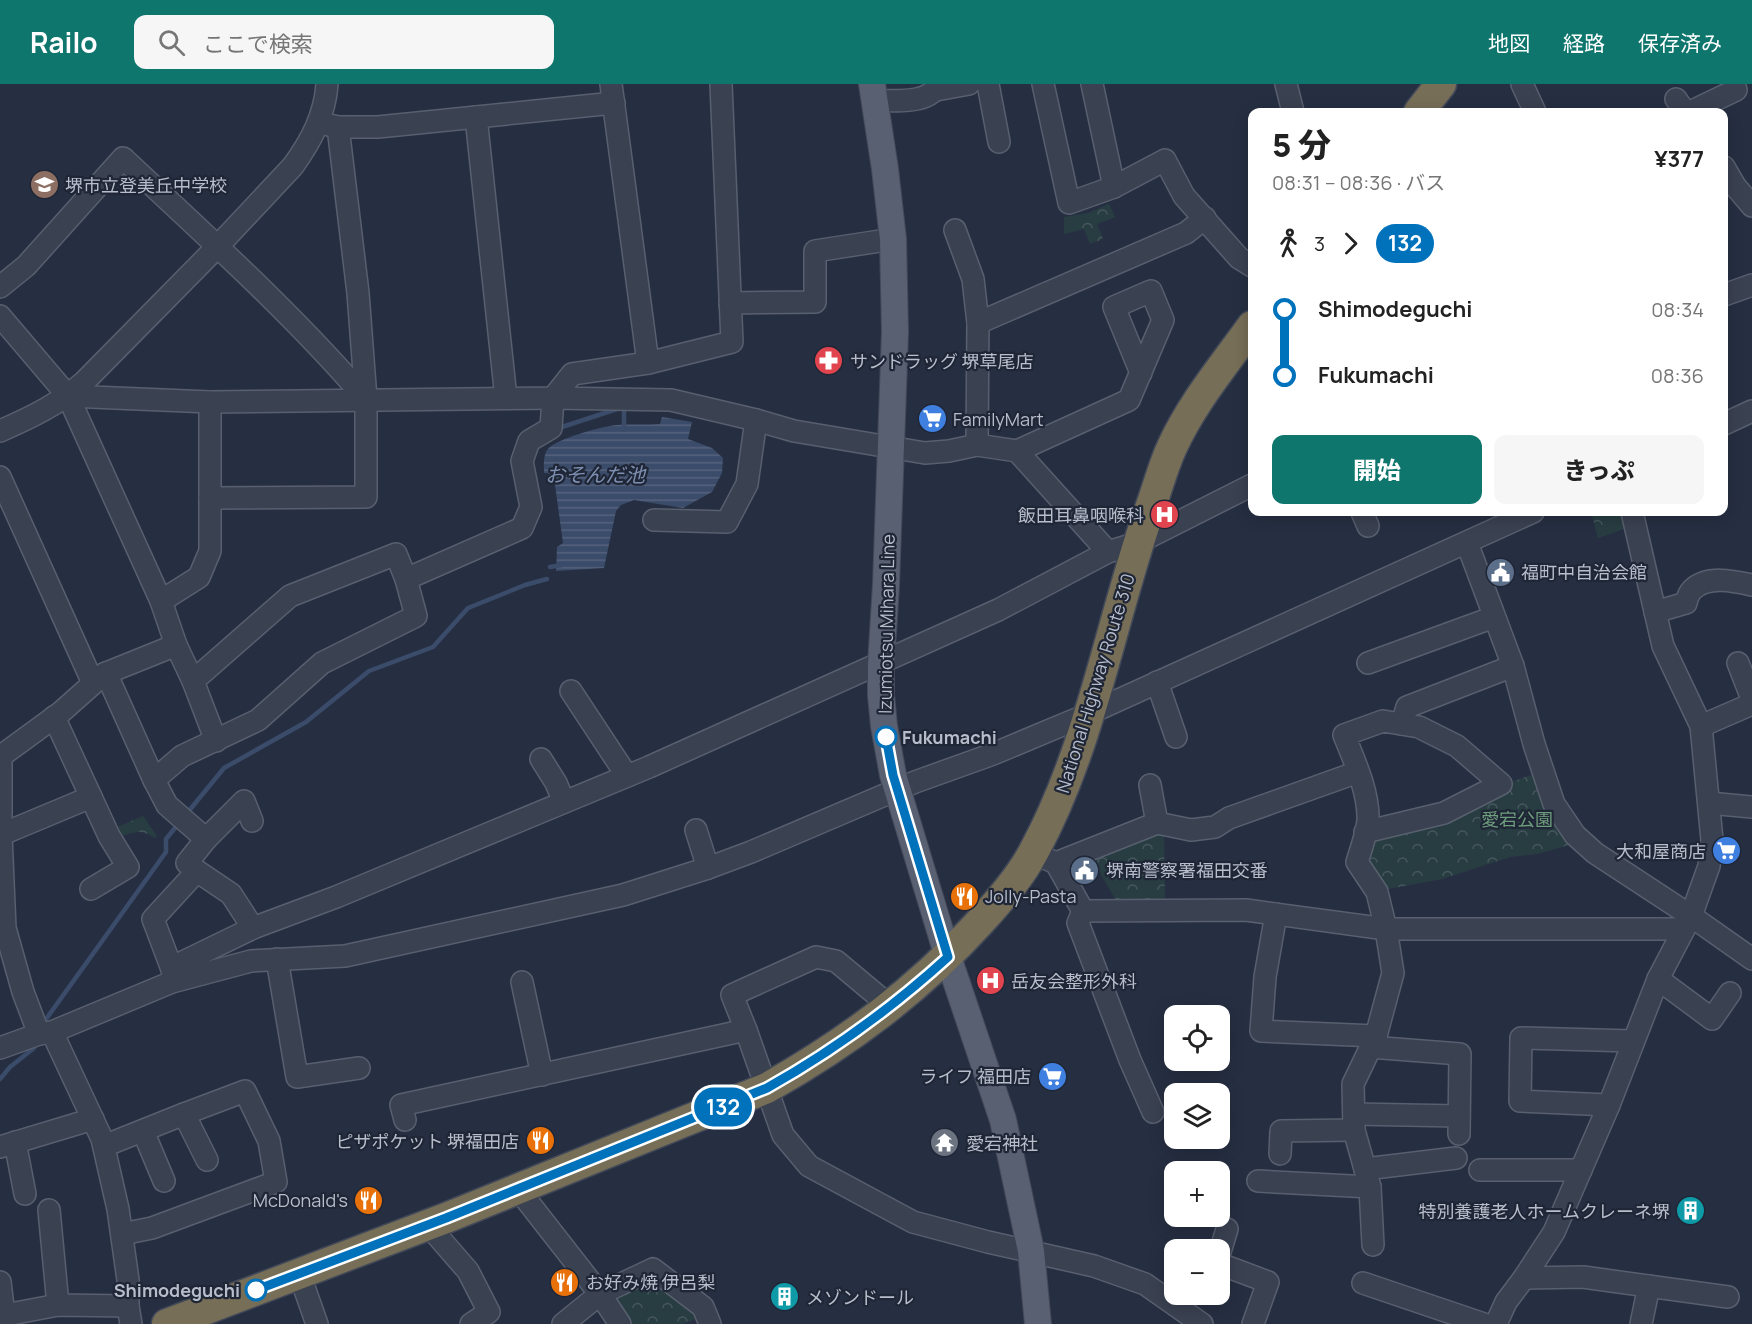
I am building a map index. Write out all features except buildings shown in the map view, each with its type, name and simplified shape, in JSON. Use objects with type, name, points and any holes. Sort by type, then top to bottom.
[{"type":"highway","points":[[1422,108],[1441,84]]},
{"type":"highway","name":"National Highway Route 310","points":[[167,1324],[428,1225],[767,1088],[813,1062],[891,1008],[948,957],[997,903],[1045,858],[1084,716],[1137,543],[1172,447],[1197,402],[1248,332]]},
{"type":"main road","name":"Izumiotsu Mihara Line","points":[[873,92],[893,239],[895,332],[881,664],[884,726],[898,790],[948,957],[1003,1120],[1031,1251],[1038,1324]]},
{"type":"street","points":[[210,498],[366,497],[366,399],[358,293],[328,125],[327,84]]},
{"type":"street","points":[[406,579],[522,528],[531,507],[522,460],[529,441],[551,428],[553,398],[572,374],[648,363],[732,342],[721,84]]},
{"type":"street","points":[[873,92],[917,98],[928,96],[937,87],[969,84]]},
{"type":"street","points":[[988,84],[999,142]]},
{"type":"street","points":[[1043,84],[1069,203],[1114,187],[1165,160],[1184,196],[1239,258],[1248,264]]},
{"type":"street","points":[[1092,84],[1114,187]]},
{"type":"street","points":[[1286,84],[1292,108]]},
{"type":"street","points":[[1522,84],[1533,108]]},
{"type":"street","points":[[1684,108],[1736,90],[1734,84]]},
{"type":"street","points":[[0,431],[42,412],[68,396],[84,382],[218,246],[328,125],[378,127],[476,117],[612,94],[648,363]]},
{"type":"street","points":[[476,117],[506,398]]},
{"type":"street","points":[[0,287],[26,266],[123,158],[218,246],[337,365],[366,399]]},
{"type":"street","points":[[1728,173],[1735,186],[1752,206]]},
{"type":"street","points":[[978,323],[1186,232],[1205,218]]},
{"type":"street","points":[[955,230],[973,279],[978,323],[977,445]]},
{"type":"street","points":[[730,303],[815,302],[815,251],[893,239]]},
{"type":"street","points":[[1736,291],[1752,271]]},
{"type":"street","points":[[0,316],[68,396],[161,601],[176,645],[193,681],[216,741]]},
{"type":"street","points":[[68,396],[210,402],[506,398],[671,400],[794,431],[925,453],[977,445],[1017,451],[1129,400],[1141,373]]},
{"type":"street","points":[[161,601],[200,577],[210,551],[210,402]]},
{"type":"street","points":[[1728,422],[1752,413]]},
{"type":"street","points":[[654,520],[727,522],[747,484],[756,420]]},
{"type":"street","points":[[1017,451],[1108,552]]},
{"type":"street","points":[[0,477],[100,678],[167,805],[206,839]]},
{"type":"street","points":[[172,977],[183,962],[253,928],[336,897],[627,776],[881,664],[998,610],[1108,552],[1137,543],[1248,487]]},
{"type":"street","points":[[0,1048],[46,1033],[172,977],[251,961],[355,954],[623,894],[708,868],[1084,716],[1524,516]]},
{"type":"street","points":[[1496,1324],[1506,1302],[1554,1232],[1609,1105],[1658,980],[1688,922],[1709,866],[1712,840],[1701,726],[1664,646],[1633,516]]},
{"type":"street","points":[[1467,543],[1513,666],[1534,744],[1554,804],[1575,835],[1595,853],[1688,922],[1752,959]]},
{"type":"street","points":[[154,780],[182,756],[258,720],[322,663],[416,616],[406,579],[396,554],[290,596],[193,681]]},
{"type":"street","points":[[1655,612],[1686,603],[1691,590],[1704,584],[1725,580],[1752,585]]},
{"type":"street","points":[[1368,663],[1494,616]]},
{"type":"street","points":[[0,1282],[2,1316],[58,1305],[129,1315],[128,1280],[122,1234],[104,1146],[93,1119],[23,992],[5,928],[0,835],[1,755],[54,717],[100,678],[176,645]]},
{"type":"street","points":[[1738,663],[1752,699]]},
{"type":"street","points":[[1402,724],[1407,707],[1513,666]]},
{"type":"street","points":[[1157,682],[1176,737]]},
{"type":"street","points":[[571,691],[627,776]]},
{"type":"street","points":[[1701,726],[1752,705]]},
{"type":"street","points":[[54,717],[112,842],[128,867],[91,889]]},
{"type":"street","points":[[1365,832],[1444,813],[1500,784],[1457,746],[1419,727],[1383,721],[1344,735],[1363,785],[1368,821],[1357,861],[1377,892],[1393,973],[1373,1041],[1353,1084],[1354,1122],[1367,1178],[1373,1245]]},
{"type":"street","points":[[541,759],[556,783],[564,802]]},
{"type":"street","points":[[1083,911],[1045,858],[1157,823],[1191,830],[1215,827],[1229,818],[1358,772]]},
{"type":"street","points":[[1150,785],[1157,823]]},
{"type":"street","points":[[0,835],[91,797]]},
{"type":"street","points":[[187,863],[206,839],[244,801],[252,821]]},
{"type":"street","points":[[1709,803],[1752,807]]},
{"type":"street","points":[[696,830],[708,868]]},
{"type":"street","points":[[172,977],[153,919],[197,871],[231,894],[253,928]]},
{"type":"street","points":[[1083,911],[1246,910],[1386,929],[1688,922]]},
{"type":"street","points":[[1083,911],[1077,923],[1130,1060],[1153,1112]]},
{"type":"street","points":[[1276,914],[1265,976],[1261,1031],[1373,1041],[1460,1054],[1459,1125],[1354,1122],[1281,1131],[1280,1154]]},
{"type":"street","points":[[891,1008],[836,961],[816,957],[732,995],[783,1135],[809,1166],[913,1222],[1094,1266],[1145,1284],[1202,1324]]},
{"type":"street","points":[[277,959],[297,1077],[359,1068]]},
{"type":"street","points":[[1658,980],[1712,1019],[1730,993]]},
{"type":"street","points":[[522,982],[542,1075]]},
{"type":"street","points":[[405,1120],[401,1104],[746,1030]]},
{"type":"street","points":[[1609,1105],[1520,1101],[1521,1038],[1633,1041]]},
{"type":"street","points":[[104,1146],[245,1091],[269,1142],[276,1182],[152,1228],[122,1234]]},
{"type":"street","points":[[184,1114],[207,1160]]},
{"type":"street","points":[[25,1194],[8,1144],[93,1119]]},
{"type":"street","points":[[143,1131],[164,1181]]},
{"type":"street","points":[[1258,1181],[1367,1178],[1456,1158]]},
{"type":"street","points":[[1480,1170],[1581,1170]]},
{"type":"street","points":[[518,1189],[600,1294],[620,1324]]},
{"type":"street","points":[[49,1210],[58,1305]]},
{"type":"street","points":[[428,1225],[468,1271],[489,1312],[471,1324]]},
{"type":"street","points":[[1224,1239],[1227,1229]]},
{"type":"street","points":[[1230,1268],[1268,1282],[1253,1324]]},
{"type":"street","points":[[563,1324],[600,1294],[652,1269],[703,1307],[710,1324]]},
{"type":"street","points":[[299,1273],[316,1324]]},
{"type":"street","points":[[1524,1278],[1584,1277],[1728,1298]]},
{"type":"street","points":[[1363,1283],[1484,1324]]},
{"type":"street","points":[[1641,1324],[1649,1286]]},
{"type":"green space","points":[[1109,204],[1115,217],[1097,224],[1103,239],[1090,244],[1084,229],[1064,234],[1064,217],[1088,213]]},
{"type":"green space","points":[[1592,516],[1629,516],[1632,526],[1598,538]]},
{"type":"green space","name":"愛宕公園","points":[[1539,772],[1576,843],[1537,854],[1510,857],[1442,879],[1383,890],[1365,861],[1370,834]]},
{"type":"green space","points":[[143,816],[157,836],[155,838],[146,833],[137,832],[119,838],[115,828]]},
{"type":"green space","points":[[1164,834],[1165,900],[1116,900],[1093,861],[1150,836]]},
{"type":"green space","points":[[658,1278],[699,1318],[682,1324],[627,1324],[614,1305],[615,1293]]},
{"type":"water","name":"おそんだ池","points":[[662,417],[692,422],[688,439],[712,448],[723,458],[722,473],[712,492],[683,508],[634,500],[621,505],[616,511],[604,568],[556,571],[557,547],[563,543],[555,485],[548,473],[544,473],[544,458],[547,450],[559,442],[591,430],[617,425],[660,424]]},
{"type":"waterway","points":[[624,408],[624,430]]},
{"type":"waterway","points":[[559,428],[617,409]]},
{"type":"waterway","points":[[550,567],[562,565]]},
{"type":"waterway","points":[[188,812],[224,768],[306,722],[369,671],[433,647],[468,608],[525,585],[547,579]]},
{"type":"waterway","points":[[44,1022],[166,852],[166,839],[179,823]]},
{"type":"waterway","points":[[0,1079],[10,1067],[34,1048]]},
{"type":"bus line","name":"132","points":[[256,1290],[446,1218],[767,1088],[813,1062],[891,1008],[948,957],[893,775],[886,737]]},
{"type":"place","name":"堺市立登美丘中学校","points":[[44,185]]},
{"type":"place","name":"サンドラッグ 堺草尾店","points":[[829,361]]},
{"type":"place","name":"FamilyMart","points":[[932,419]]},
{"type":"place","name":"飯田耳鼻咽喉科","points":[[1165,515]]},
{"type":"place","name":"福町中自治会館","points":[[1500,572]]},
{"type":"place","name":"Fukumachi","points":[[886,737]]},
{"type":"place","name":"大和屋商店","points":[[1727,851]]},
{"type":"place","name":"堺南警察署福田交番","points":[[1085,870]]},
{"type":"place","name":"Jolly-Pasta","points":[[964,896]]},
{"type":"place","name":"岳友会整形外科","points":[[990,981]]},
{"type":"place","name":"ライフ 福田店","points":[[1052,1076]]},
{"type":"place","name":"ピザポケット 堺福田店","points":[[540,1141]]},
{"type":"place","name":"愛宕神社","points":[[945,1143]]},
{"type":"place","name":"McDonald's","points":[[369,1200]]},
{"type":"place","name":"特別養護老人ホームクレーネ堺","points":[[1691,1211]]},
{"type":"place","name":"お好み焼 伊呂梨","points":[[565,1282]]},
{"type":"place","name":"Shimodeguchi","points":[[256,1290]]},
{"type":"place","name":"メゾンドール","points":[[785,1297]]}]
